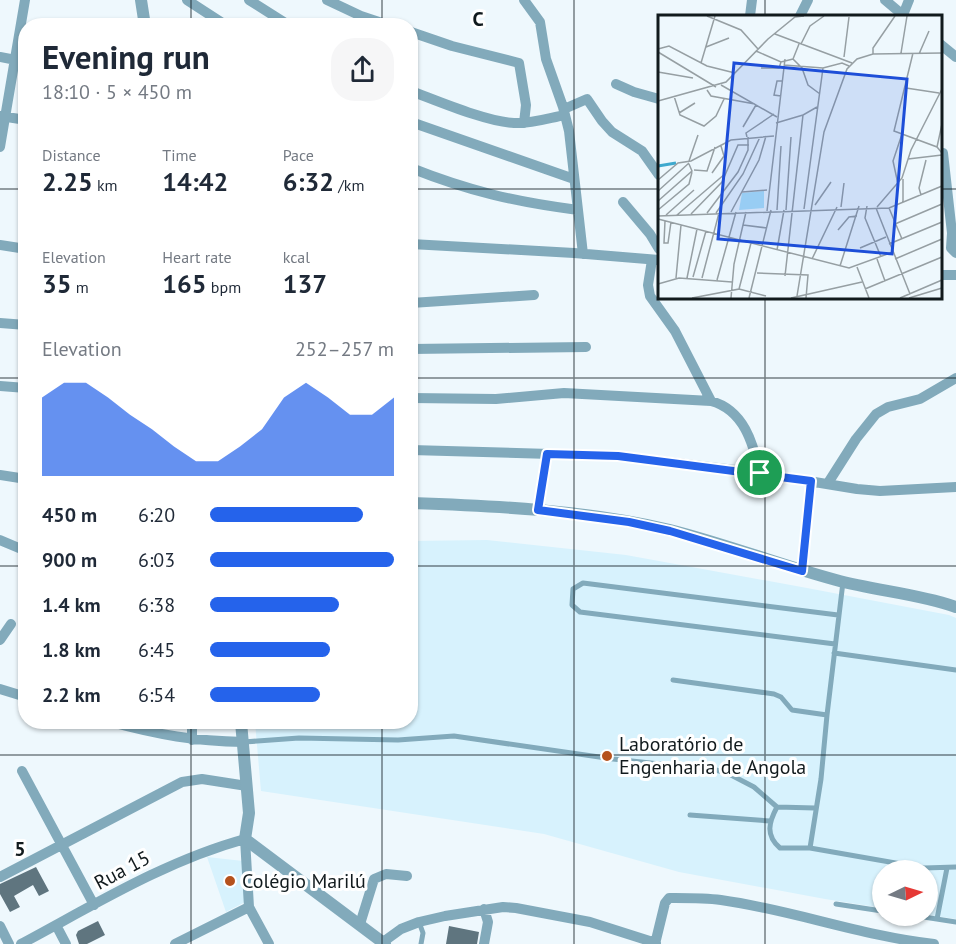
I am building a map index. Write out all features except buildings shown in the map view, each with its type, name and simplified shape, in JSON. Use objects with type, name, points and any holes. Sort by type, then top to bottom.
[{"type":"street","points":[[24,18],[25,0]]},
{"type":"street","points":[[141,0],[144,18]]},
{"type":"street","points":[[187,0],[215,18]]},
{"type":"street","points":[[249,0],[277,18]]},
{"type":"street","points":[[327,0],[367,18]]},
{"type":"street","points":[[353,0],[361,16]]},
{"type":"street","points":[[524,0],[540,22],[546,59],[565,112],[583,254]]},
{"type":"street","points":[[750,15],[752,0]]},
{"type":"street","points":[[800,15],[808,0]]},
{"type":"street","points":[[885,0],[902,15]]},
{"type":"street","points":[[903,15],[909,0]]},
{"type":"street","points":[[418,34],[452,46],[519,63],[526,105],[524,123]]},
{"type":"street","points":[[941,46],[956,57]]},
{"type":"street","points":[[0,57],[18,61]]},
{"type":"street","points":[[0,147],[3,116],[18,67]]},
{"type":"street","points":[[616,84],[658,99]]},
{"type":"street","points":[[418,94],[498,121],[524,123],[565,112],[587,99],[607,127],[642,151],[658,174]]},
{"type":"street","points":[[3,116],[18,119]]},
{"type":"street","points":[[418,124],[574,179]]},
{"type":"street","points":[[943,153],[952,233],[951,248],[956,253]]},
{"type":"street","points":[[418,170],[482,193],[528,204],[578,210]]},
{"type":"street","points":[[623,202],[650,234],[658,247]]},
{"type":"street","points":[[418,244],[655,260],[648,285],[650,296],[675,331],[711,401]]},
{"type":"street","points":[[0,245],[18,248]]},
{"type":"street","points":[[418,303],[534,295]]},
{"type":"street","points":[[0,323],[18,324]]},
{"type":"street","points":[[418,349],[586,347]]},
{"type":"street","points":[[828,483],[856,439],[876,414],[888,407],[920,399],[956,378]]},
{"type":"street","points":[[0,386],[18,387]]},
{"type":"street","points":[[418,398],[496,399],[564,393],[711,401],[722,404],[740,419],[752,442],[760,473]]},
{"type":"street","points":[[418,450],[618,456],[760,473],[880,491],[956,487]]},
{"type":"street","points":[[538,510],[547,454]]},
{"type":"street","points":[[0,475],[18,478]]},
{"type":"street","points":[[802,571],[811,481]]},
{"type":"street","points":[[418,503],[538,510],[629,522],[670,531],[843,582],[913,594],[956,608]]},
{"type":"street","points":[[0,540],[18,548]]},
{"type":"street","points":[[0,640],[11,624]]},
{"type":"street","points":[[0,689],[18,695]]},
{"type":"street","points":[[136,729],[192,740],[244,742]]},
{"type":"street","points":[[192,729],[192,740]]},
{"type":"street","points":[[242,729],[249,813],[245,838],[249,907],[268,944]]},
{"type":"street","points":[[21,771],[94,905]]},
{"type":"street","points":[[0,877],[182,782],[202,779],[247,786]]},
{"type":"street","points":[[245,838],[384,943],[401,929],[419,922],[484,909],[516,908],[590,922],[655,943],[665,903],[669,898],[675,898],[743,904],[904,942],[934,944]]},
{"type":"street","name":"Rua 15","points":[[21,944],[188,857],[245,838]]},
{"type":"street","points":[[360,924],[374,879],[386,873],[407,876]]},
{"type":"street","points":[[176,944],[249,907]]},
{"type":"street","points":[[484,909],[488,922],[484,944]]},
{"type":"street","points":[[56,925],[66,944]]},
{"type":"street","points":[[0,926],[9,944]]},
{"type":"lane","points":[[810,848],[821,779],[826,715],[843,582]]},
{"type":"lane","points":[[836,644],[580,612],[572,605],[573,589],[583,583],[838,615]]},
{"type":"lane","points":[[834,653],[956,670]]},
{"type":"lane","points":[[673,680],[774,694],[781,697],[792,710],[826,715]]},
{"type":"lane","points":[[244,742],[299,738],[398,740],[454,736],[579,755],[716,770],[754,787],[777,807],[815,808]]},
{"type":"lane","points":[[777,807],[770,821],[771,838],[780,848],[810,848],[913,866],[956,867]]},
{"type":"lane","points":[[690,815],[770,821]]},
{"type":"lane","points":[[938,914],[947,868]]},
{"type":"lane","points":[[836,904],[872,909]]},
{"type":"lane","points":[[938,919],[956,922]]},
{"type":"lane","points":[[419,922],[423,933],[421,944]]},
{"type":"shaded area","name":"Laboratório de Engenharia de Angola","points":[[487,540],[626,555],[949,615],[956,618],[956,919],[938,917],[938,860],[872,860],[872,906],[679,872],[544,834],[261,791],[256,729],[418,729],[418,541]]},
{"type":"shaded area","name":"Colégio Marilú","points":[[207,857],[243,861],[245,902],[226,912]]},
{"type":"place","name":"Laboratório de Engenharia de Angola","points":[[607,756]]},
{"type":"place","name":"Colégio Marilú","points":[[230,881]]},
{"type":"route","points":[[547,454],[618,456],[760,473],[811,481],[802,571],[670,531],[629,522],[538,510],[547,454]]}]
